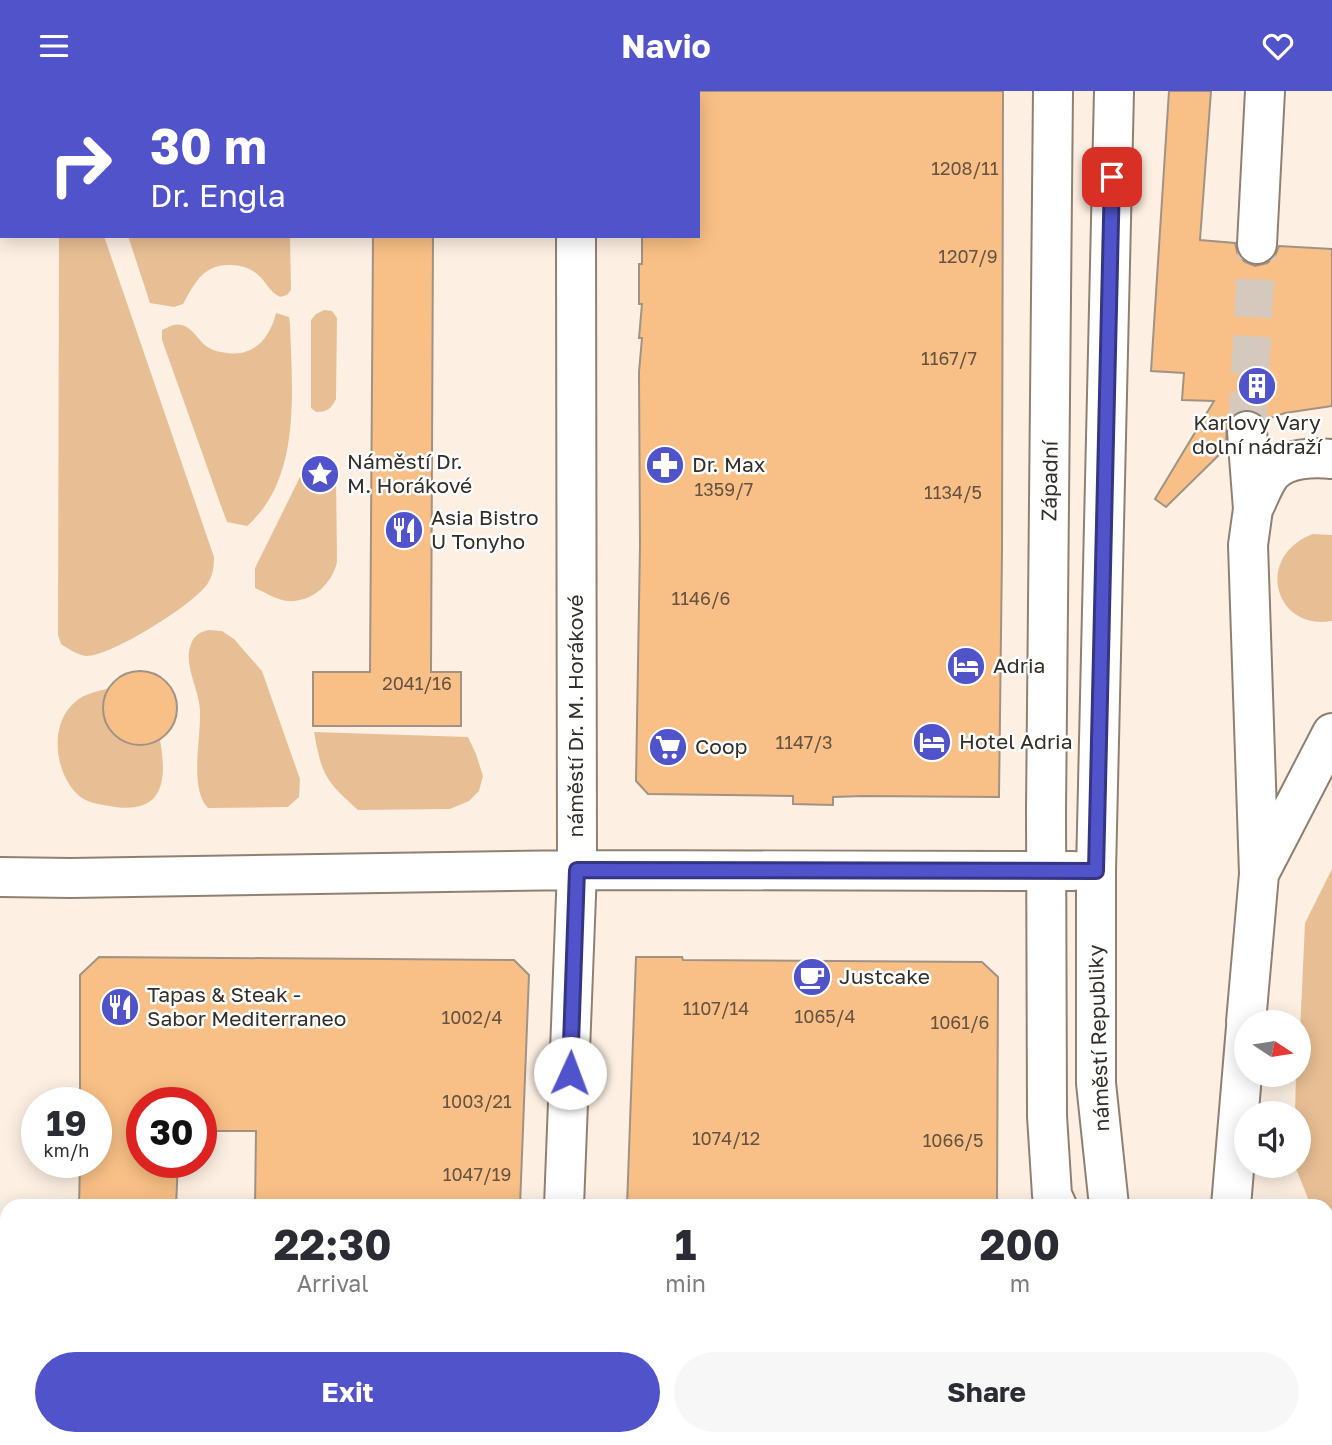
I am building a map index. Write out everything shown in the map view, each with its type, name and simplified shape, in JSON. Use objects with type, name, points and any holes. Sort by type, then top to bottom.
[{"type":"street","name":"Západní","points":[[1047,871],[1054,91]]},
{"type":"street","points":[[1257,244],[1265,91]]},
{"type":"street","points":[[0,877],[71,879],[577,870],[1096,871],[1113,92]]},
{"type":"street","name":"náměstí Dr. M. Horákové","points":[[564,1199],[577,870],[576,238]]},
{"type":"street","points":[[1247,431],[1253,509],[1248,545],[1259,874],[1248,1010]]},
{"type":"street","points":[[1253,509],[1273,473],[1292,462],[1313,457],[1332,459]]},
{"type":"street","points":[[1259,874],[1332,733]]},
{"type":"street","points":[[1047,871],[1047,1116],[1053,1199]]},
{"type":"street","name":"náměstí Republiky","points":[[1096,871],[1096,1083],[1109,1199]]},
{"type":"street","points":[[1232,1199],[1241,1087]]},
{"type":"shaded area","points":[[59,238],[105,238],[214,557],[213,570],[208,583],[187,603],[151,628],[113,648],[86,656],[61,644],[58,635]]},
{"type":"shaded area","points":[[129,238],[290,238],[291,290],[287,295],[280,297],[251,270],[231,265],[207,271],[183,304],[174,307],[150,303]]},
{"type":"shaded area","points":[[324,310],[332,311],[337,318],[336,399],[328,409],[316,412],[311,408],[311,320]]},
{"type":"shaded area","points":[[276,313],[289,317],[290,324],[290,432],[277,483],[265,506],[247,526],[227,522],[162,340],[162,330],[182,325],[209,348],[227,353],[245,352],[253,349],[265,338]]},
{"type":"shaded area","points":[[320,464],[336,473],[337,562],[331,578],[320,591],[296,601],[275,598],[255,588],[255,568],[300,477],[313,466]]},
{"type":"shaded area","points":[[1313,534],[1332,535],[1332,621],[1312,621],[1296,615],[1285,604],[1279,589],[1278,574],[1283,558],[1294,544]]},
{"type":"shaded area","points":[[209,630],[222,631],[234,639],[262,671],[300,779],[299,797],[288,807],[208,808],[202,799],[197,776],[199,704],[189,655],[195,637]]},
{"type":"shaded area","points":[[109,688],[105,715],[114,734],[133,742],[160,740],[163,770],[161,783],[151,801],[140,806],[127,808],[85,800],[70,786],[60,762],[58,736],[66,712],[83,697]]},
{"type":"shaded area","points":[[314,732],[468,737],[483,776],[479,791],[469,801],[450,809],[358,810],[327,776]]},
{"type":"shaded area","points":[[1332,869],[1332,1199],[1308,1199],[1300,1178],[1311,1178],[1311,1101],[1295,1101],[1296,1087],[1311,1087],[1311,1010],[1301,1010],[1305,923]]},
{"type":"building","points":[[700,91],[1003,91],[999,797],[833,797],[833,805],[793,804],[793,796],[648,794],[636,781],[640,545],[639,372],[642,338],[639,338],[642,304],[639,304],[639,264],[642,264],[642,238],[700,238]]},
{"type":"building","name":"Karlovy Vary dolní nádraží","points":[[1169,91],[1211,91],[1200,240],[1235,243],[1238,255],[1255,266],[1267,263],[1275,256],[1279,246],[1332,249],[1332,406],[1285,413],[1265,420],[1256,411],[1246,409],[1235,413],[1227,422],[1226,448],[1166,507],[1155,499],[1214,401],[1182,400],[1184,373],[1151,371]]},
{"type":"building","points":[[373,238],[433,238],[431,672],[461,672],[461,726],[313,726],[313,672],[370,672]]},
{"type":"building","points":[[140,671],[154,674],[166,682],[174,694],[177,708],[174,722],[166,734],[154,742],[140,745],[126,742],[114,734],[106,722],[103,708],[106,694],[114,682],[126,674]]},
{"type":"building","points":[[99,957],[514,960],[529,975],[520,1199],[255,1199],[256,1131],[217,1131],[217,1087],[126,1087],[126,1178],[177,1178],[176,1199],[79,1199],[80,1178],[112,1178],[112,1087],[80,1087],[80,975]]},
{"type":"building","points":[[636,957],[682,957],[683,960],[982,962],[998,977],[997,1199],[627,1199]]},
{"type":"tunnel","points":[[1247,431],[1257,244]]},
{"type":"place","name":"Karlovy Vary dolní nádraží","points":[[1257,386]]},
{"type":"place","name":"Dr. Max","points":[[665,465]]},
{"type":"place","name":"Náměstí Dr. M. Horákové","points":[[320,474]]},
{"type":"place","name":"Asia Bistro U Tonyho","points":[[404,530]]},
{"type":"place","name":"Adria","points":[[966,666]]},
{"type":"place","name":"Hotel Adria","points":[[932,742]]},
{"type":"place","name":"Coop","points":[[668,747]]},
{"type":"place","name":"Justcake","points":[[812,977]]},
{"type":"place","name":"Tapas & Steak - Sabor Mediterraneo","points":[[120,1007]]},
{"type":"route","points":[[570,1073],[577,870],[1096,871],[1112,177]]}]
